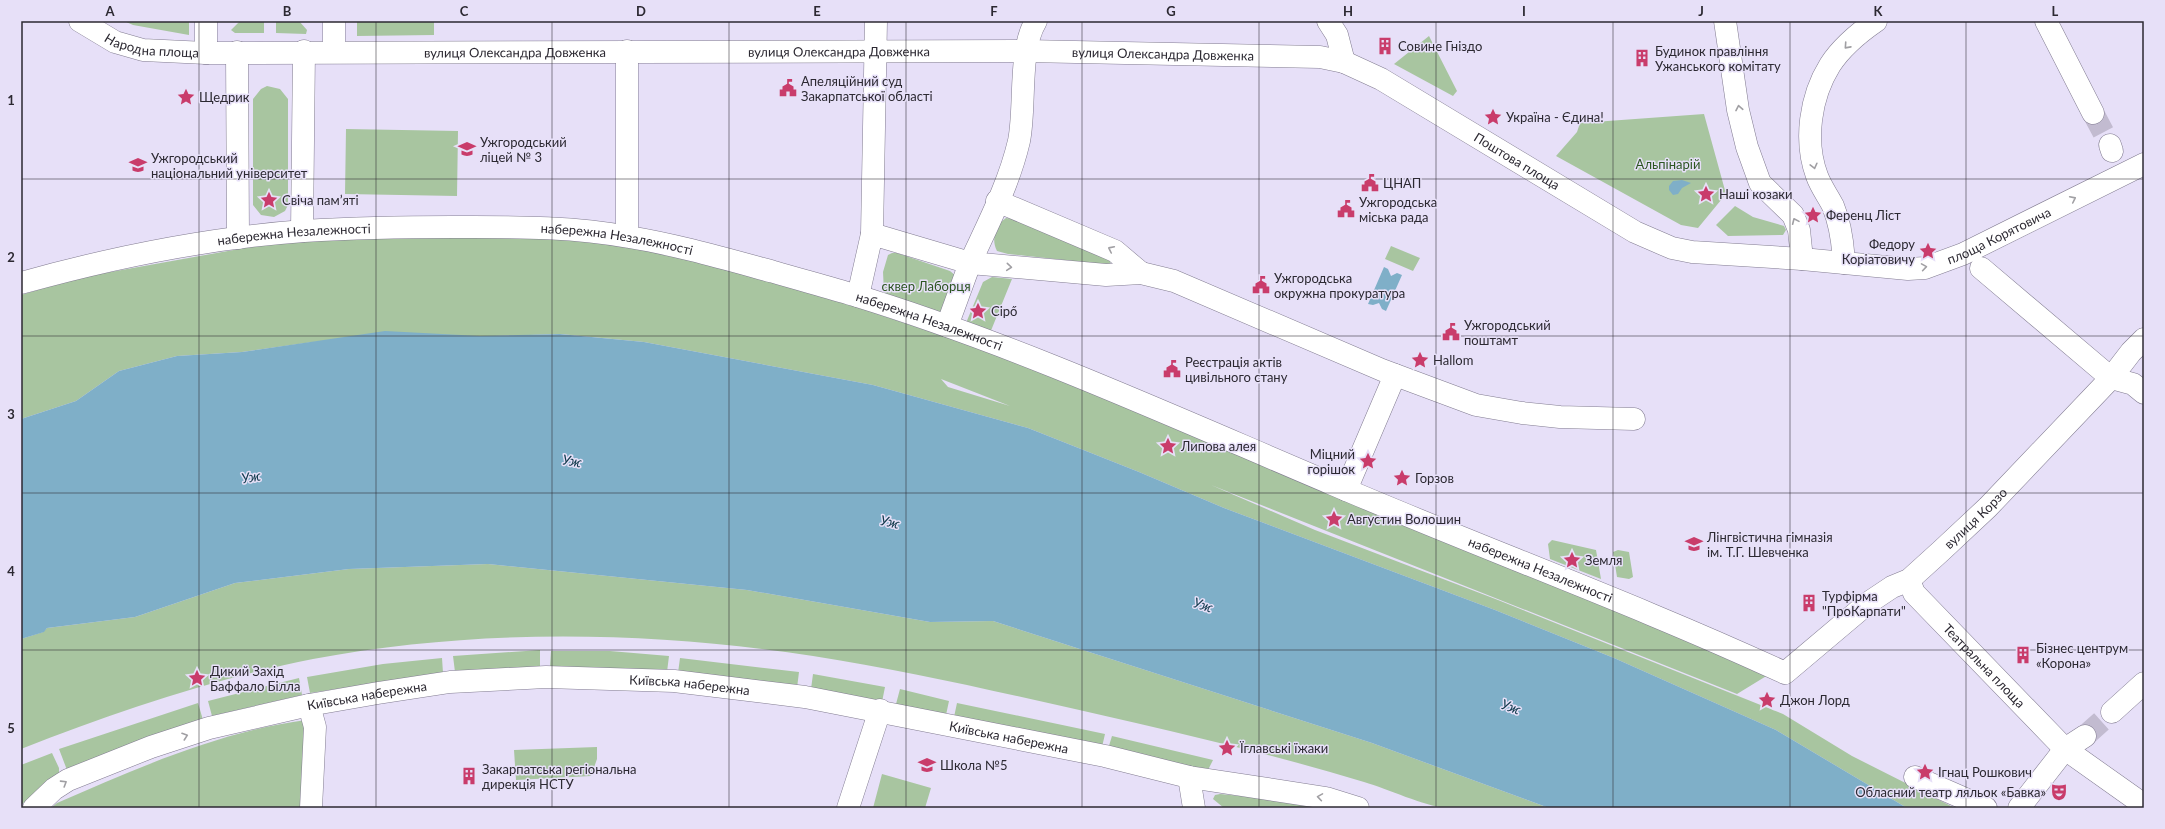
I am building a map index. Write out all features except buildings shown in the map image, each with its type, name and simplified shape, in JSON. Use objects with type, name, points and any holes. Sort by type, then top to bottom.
[{"type":"street","name":"Народна площа","points":[[80,21],[115,42],[143,50],[206,52],[334,51]]},
{"type":"street","name":"Народна площа","points":[[206,21],[206,52]]},
{"type":"street","points":[[334,21],[334,51]]},
{"type":"street","points":[[861,287],[872,234],[876,21]]},
{"type":"street","points":[[951,317],[970,263],[1009,175],[1019,141],[1023,109],[1026,51],[1036,21]]},
{"type":"street","points":[[1328,21],[1337,35],[1344,62]]},
{"type":"street","points":[[1725,21],[1738,110],[1748,147],[1760,183],[1793,216],[1799,230],[1802,259]]},
{"type":"street","points":[[1844,263],[1843,246],[1833,207],[1817,177],[1812,156],[1812,112],[1821,84],[1830,64],[1855,38],[1876,21]]},
{"type":"street","points":[[2046,21],[2093,113]]},
{"type":"street","points":[[302,228],[304,51]]},
{"type":"street","name":"вулиця Олександра Довженка","points":[[334,51],[1026,51],[1300,56],[1344,62]]},
{"type":"street","points":[[627,51],[627,236]]},
{"type":"street","points":[[237,52],[238,233]]},
{"type":"street","name":"Поштова площа","points":[[1344,62],[1381,79],[1484,139],[1636,232],[1672,248],[1692,252],[1802,259]]},
{"type":"street","name":"площа Корятовича","points":[[1802,259],[1908,269],[1925,268],[1963,254],[2144,164]]},
{"type":"street","points":[[998,201],[1115,251],[1141,273]]},
{"type":"street","name":"набережна Незалежності","points":[[21,283],[122,257],[238,233],[302,228],[489,227],[582,230],[627,236],[861,287],[951,317],[1144,404],[1346,490],[1610,597],[1785,673]]},
{"type":"street","points":[[872,234],[970,263],[1106,275],[1141,273],[1174,281],[1395,375],[1476,405],[1522,414],[1560,417],[1634,419]]},
{"type":"street","points":[[1981,268],[2111,378],[2133,384],[2144,394]]},
{"type":"street","name":"вулиця Корзо","points":[[1785,673],[1868,603],[1892,587],[1908,580],[1988,507],[2111,378],[2131,352],[2144,340]]},
{"type":"street","points":[[1346,490],[1395,375]]},
{"type":"street","name":"Театральна площа","points":[[1908,580],[1914,593],[2065,749],[2144,805]]},
{"type":"street","name":"Київська набережна","points":[[34,808],[54,789],[68,780],[151,747],[209,728],[309,705],[450,682],[546,677],[674,681],[805,697],[880,710],[1105,756],[1189,777],[1326,798],[1358,808]]},
{"type":"street","points":[[2112,712],[2144,683]]},
{"type":"street","points":[[309,705],[315,727],[311,808]]},
{"type":"street","points":[[848,808],[880,710]]},
{"type":"street","points":[[2019,808],[2065,749],[2085,736]]},
{"type":"street","points":[[1189,777],[1194,808]]},
{"type":"street","points":[[1915,777],[1986,808]]},
{"type":"green space","points":[[124,21],[189,21],[189,35],[133,25]]},
{"type":"green space","points":[[240,21],[264,21],[264,33],[235,33],[231,30]]},
{"type":"green space","points":[[276,21],[299,21],[307,30],[306,34],[276,33]]},
{"type":"green space","points":[[357,21],[434,21],[434,35],[357,36]]},
{"type":"green space","points":[[1429,36],[1457,91],[1453,96],[1394,64]]},
{"type":"green space","points":[[267,86],[280,89],[288,99],[288,205],[285,211],[274,217],[261,215],[253,205],[253,99],[261,89]]},
{"type":"green space","name":"Альпінарій","points":[[1704,114],[1726,194],[1698,228],[1681,225],[1556,156],[1577,132],[1580,123]]},
{"type":"green space","points":[[346,129],[458,131],[457,196],[345,194]]},
{"type":"green space","points":[[1735,206],[1753,217],[1784,226],[1786,230],[1783,235],[1728,236],[1716,225]]},
{"type":"green space","points":[[1006,218],[1014,219],[1111,260],[1110,265],[1008,254],[997,251],[994,242],[995,233],[999,225]]},
{"type":"green space","points":[[393,235],[617,241],[800,288],[1018,361],[1768,675],[1737,694],[1211,485],[1315,530],[1498,600],[1783,714],[1852,756],[1955,808],[1907,808],[1776,730],[1614,658],[1495,610],[1224,508],[1139,472],[1028,428],[873,385],[644,342],[560,334],[313,342],[242,352],[177,356],[119,371],[76,401],[21,419],[21,295],[77,278],[289,240]],"holes":[[[941,379],[1010,406],[948,387]]]},
{"type":"green space","points":[[1391,246],[1420,258],[1413,271],[1385,259]]},
{"type":"green space","name":"сквер Лаборця","points":[[897,253],[950,271],[956,276],[941,315],[884,293],[883,272],[888,255]]},
{"type":"green space","points":[[992,277],[1012,279],[990,333],[966,323],[983,282]]},
{"type":"green space","points":[[1552,540],[1596,550],[1601,579],[1550,559],[1548,544]]},
{"type":"green space","points":[[1618,550],[1629,552],[1633,577],[1629,579],[1617,577],[1613,552]]},
{"type":"green space","points":[[488,564],[747,590],[930,622],[993,621],[1372,743],[1549,808],[1472,809],[1437,807],[1374,785],[1251,751],[1136,723],[935,678],[813,656],[751,648],[626,638],[563,636],[438,642],[375,649],[313,659],[239,676],[165,698],[93,722],[21,749],[21,639],[43,632],[47,628],[135,617],[235,583],[349,569]]},
{"type":"green space","points":[[540,650],[540,667],[455,672],[453,656]]},
{"type":"green space","points":[[551,651],[610,651],[669,656],[667,672],[550,667]]},
{"type":"green space","points":[[442,658],[443,673],[310,693],[307,677],[383,664]]},
{"type":"green space","points":[[680,658],[799,672],[797,688],[678,673]]},
{"type":"green space","points":[[813,674],[885,687],[882,702],[811,689]]},
{"type":"green space","points":[[299,678],[302,695],[212,716],[208,701]]},
{"type":"green space","points":[[900,689],[949,701],[946,715],[896,704]]},
{"type":"green space","points":[[198,703],[203,720],[67,770],[59,749]]},
{"type":"green space","points":[[957,703],[1105,734],[1102,747],[954,717]]},
{"type":"green space","points":[[306,720],[304,808],[51,808],[57,803],[87,790],[210,742],[274,725]]},
{"type":"green space","points":[[1112,736],[1213,760],[1208,770],[1108,749]]},
{"type":"green space","points":[[597,747],[597,759],[591,776],[516,780],[514,750]]},
{"type":"green space","points":[[52,753],[59,768],[59,774],[21,805],[21,765]]},
{"type":"green space","points":[[882,774],[931,788],[925,808],[873,808]]},
{"type":"green space","points":[[1220,794],[1326,804],[1342,808],[1224,808],[1213,799],[1215,795]]},
{"type":"water","points":[[1682,180],[1691,183],[1682,188],[1678,194],[1673,195],[1669,190],[1669,186],[1673,181]]},
{"type":"water","points":[[1384,267],[1388,269],[1391,276],[1397,273],[1402,275],[1386,311],[1382,309],[1379,303],[1373,305],[1368,304]]},
{"type":"water","name":"Уж","points":[[385,331],[480,336],[560,334],[644,342],[873,385],[1028,428],[1139,472],[1224,508],[1495,610],[1614,658],[1776,730],[1907,808],[1549,808],[1372,743],[993,621],[930,622],[747,590],[488,564],[349,569],[235,583],[135,617],[47,628],[44,632],[21,639],[21,419],[76,401],[119,371],[177,356],[242,352]]},
{"type":"tunnel","points":[[2093,113],[2110,145]]},
{"type":"tunnel","points":[[2085,736],[2112,712]]},
{"type":"place","name":"Совине Гніздо","points":[[1385,46]]},
{"type":"place","name":"Будинок правління Ужанського комітату","points":[[1642,58]]},
{"type":"place","name":"Апеляційний суд Закарпатської області","points":[[788,88]]},
{"type":"place","name":"Щедрик","points":[[186,97]]},
{"type":"place","name":"Україна - Єдина!","points":[[1493,117]]},
{"type":"place","name":"Ужгородський ліцей № 3","points":[[467,149]]},
{"type":"place","name":"Ужгородський національний університет","points":[[138,165]]},
{"type":"place","name":"ЦНАП","points":[[1370,183]]},
{"type":"place","name":"Наші козаки","points":[[1706,194]]},
{"type":"place","name":"Свіча памʼяті","points":[[269,200]]},
{"type":"place","name":"Ужгородська міська рада","points":[[1346,209]]},
{"type":"place","name":"Ференц Ліст","points":[[1813,215]]},
{"type":"place","name":"Федору Коріатовичу","points":[[1928,251]]},
{"type":"place","name":"Ужгородська окружна прокуратура","points":[[1261,285]]},
{"type":"place","name":"Cipő","points":[[978,311]]},
{"type":"place","name":"Ужгородський поштамт","points":[[1451,332]]},
{"type":"place","name":"Hallom","points":[[1420,360]]},
{"type":"place","name":"Реєстрація актів цивільного стану","points":[[1172,369]]},
{"type":"place","name":"Липова алея","points":[[1168,446]]},
{"type":"place","name":"Міцний горішок","points":[[1368,461]]},
{"type":"place","name":"Горзов","points":[[1402,478]]},
{"type":"place","name":"Августин Волошин","points":[[1334,519]]},
{"type":"place","name":"Лінгвістична гімназія ім. Т.Г. Шевченка","points":[[1694,544]]},
{"type":"place","name":"Земля","points":[[1572,560]]},
{"type":"place","name":"Турфірма \"ПроКарпати\"","points":[[1809,603]]},
{"type":"place","name":"Бізнес центрум «Корона»","points":[[2023,655]]},
{"type":"place","name":"Дикий Захід Баффало Білла","points":[[197,678]]},
{"type":"place","name":"Джон Лорд","points":[[1767,700]]},
{"type":"place","name":"Їглавські їжаки","points":[[1227,748]]},
{"type":"place","name":"Школа №5","points":[[927,765]]},
{"type":"place","name":"Ігнац Рошкович","points":[[1925,772]]},
{"type":"place","name":"Закарпатська регіональна дирекція НСТУ","points":[[469,776]]},
{"type":"place","name":"Обласний театр ляльок «Бавка»","points":[[2059,792]]}]
